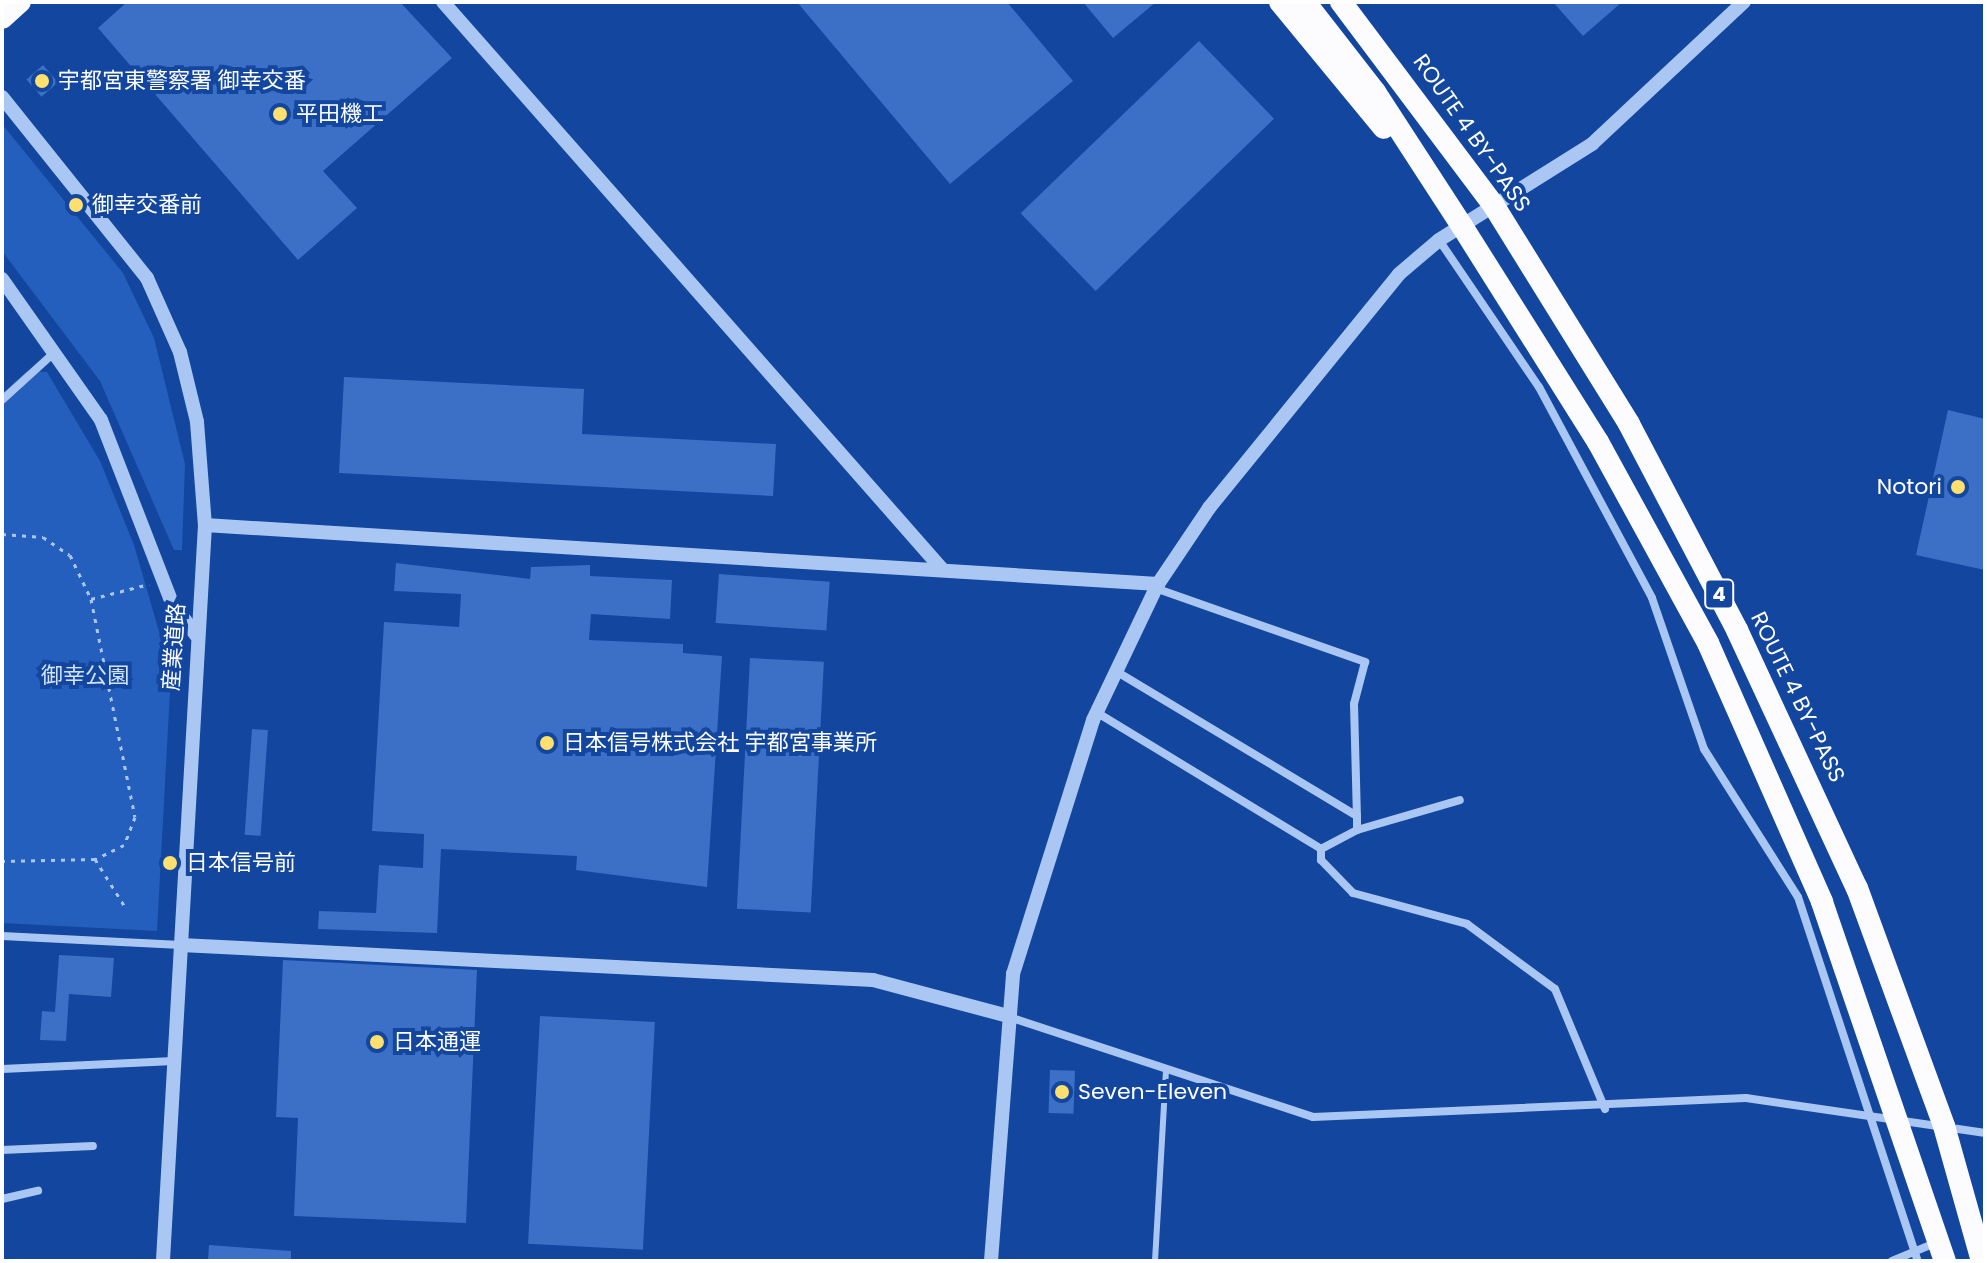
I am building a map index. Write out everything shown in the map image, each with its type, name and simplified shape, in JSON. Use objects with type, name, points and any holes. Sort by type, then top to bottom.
[{"type":"highway","points":[[2,18],[20,2]]},
{"type":"highway","points":[[1280,2],[1434,187]]},
{"type":"highway","name":"4","points":[[1305,2],[1375,92],[1598,442],[1708,643],[1822,902],[1902,1120],[1943,1251]]},
{"type":"highway","name":"ROUTE 4 BY-PASS","points":[[1341,2],[1371,36],[1494,206],[1629,424],[1744,644],[1857,888],[1978,1219],[1982,1261]]},
{"type":"highway","points":[[1354,2],[1371,36]]},
{"type":"street","points":[[443,2],[942,569]]},
{"type":"street","points":[[991,1261],[1005,1015],[1044,861],[1096,712],[1113,670],[1157,586],[1209,508],[1399,274],[1439,240],[1592,144],[1744,2]]},
{"type":"street","name":"産業道路","points":[[2,97],[132,254],[160,304],[192,392],[205,525],[196,635],[163,1261]]},
{"type":"street","points":[[1439,240],[1539,387],[1652,598],[1704,749],[1798,897],[1918,1261]]},
{"type":"street","points":[[2,279],[57,350],[122,464],[179,619],[196,635]]},
{"type":"street","points":[[2,400],[57,350]]},
{"type":"street","points":[[205,525],[942,569],[1157,586],[1365,662],[1354,704],[1357,830]]},
{"type":"street","points":[[1113,670],[1357,816]]},
{"type":"street","points":[[1096,712],[1321,849]]},
{"type":"street","points":[[1321,849],[1357,830],[1460,800]]},
{"type":"street","points":[[1321,849],[1321,860],[1368,902],[1467,924],[1555,989],[1605,1109]]},
{"type":"street","points":[[2,936],[873,980],[1005,1015],[1313,1117],[1605,1109],[1746,1098],[1985,1133]]},
{"type":"street","points":[[2,1069],[174,1061]]},
{"type":"street","points":[[2,1150],[93,1146]]},
{"type":"street","points":[[2,1199],[38,1191]]},
{"type":"street","points":[[1892,1261],[1915,1249],[1943,1251]]},
{"type":"lane","points":[[1155,1261],[1166,1070]]},
{"type":"path","points":[[2,534],[43,537],[70,555],[91,599],[135,817],[124,845],[95,859],[2,861]]},
{"type":"path","points":[[91,599],[164,579]]},
{"type":"path","points":[[95,859],[127,910]]},
{"type":"green space","points":[[2,124],[123,273],[154,338],[185,464],[182,550],[174,550],[100,381],[2,251]]},
{"type":"green space","name":"御幸公園","points":[[27,371],[47,372],[100,461],[134,545],[171,673],[157,931],[2,923],[2,394]]},
{"type":"building","name":"平田機工","points":[[127,2],[400,2],[452,58],[323,171],[357,208],[298,260],[98,28]]},
{"type":"building","points":[[797,2],[1007,2],[1073,81],[950,184]]},
{"type":"building","points":[[1083,2],[1156,2],[1113,38]]},
{"type":"building","points":[[1553,2],[1622,2],[1583,36]]},
{"type":"building","points":[[1199,41],[1274,119],[1096,291],[1021,213]]},
{"type":"building","name":"宇都宮東警察署 御幸交番","points":[[43,65],[58,82],[41,97],[26,79]]},
{"type":"building","points":[[344,377],[584,389],[582,434],[776,444],[773,496],[339,473]]},
{"type":"building","name":"Notori","points":[[1948,410],[1985,419],[1985,570],[1916,555]]},
{"type":"building","name":"日本信号株式会社 宇都宮事業所","points":[[396,563],[530,579],[531,567],[590,565],[590,576],[672,580],[670,619],[591,614],[589,640],[683,644],[683,653],[722,656],[707,887],[576,870],[577,856],[441,849],[437,933],[318,929],[319,911],[376,913],[379,865],[423,868],[424,834],[372,831],[384,622],[459,627],[461,594],[394,591]]},
{"type":"building","points":[[719,574],[830,582],[826,631],[716,623]]},
{"type":"building","points":[[750,658],[824,662],[811,913],[737,909]]},
{"type":"building","points":[[252,729],[268,730],[261,836],[245,835]]},
{"type":"building","points":[[59,955],[114,958],[111,997],[69,994],[66,1041],[40,1040],[42,1011],[55,1012]]},
{"type":"building","name":"日本通運","points":[[283,960],[477,970],[466,1223],[294,1216],[298,1118],[276,1117]]},
{"type":"building","points":[[540,1016],[655,1022],[643,1250],[528,1244]]},
{"type":"building","name":"Seven-Eleven","points":[[1050,1070],[1075,1071],[1073,1114],[1048,1113]]},
{"type":"building","points":[[209,1245],[291,1251],[291,1261],[208,1261]]},
{"type":"place","name":"宇都宮東警察署 御幸交番","points":[[42,81]]},
{"type":"place","name":"平田機工","points":[[280,114]]},
{"type":"place","name":"御幸交番前","points":[[76,205]]},
{"type":"place","name":"Notori","points":[[1958,487]]},
{"type":"place","name":"日本信号株式会社 宇都宮事業所","points":[[547,743]]},
{"type":"place","name":"日本信号前","points":[[170,863]]},
{"type":"place","name":"日本通運","points":[[377,1042]]},
{"type":"place","name":"Seven-Eleven","points":[[1062,1092]]}]
